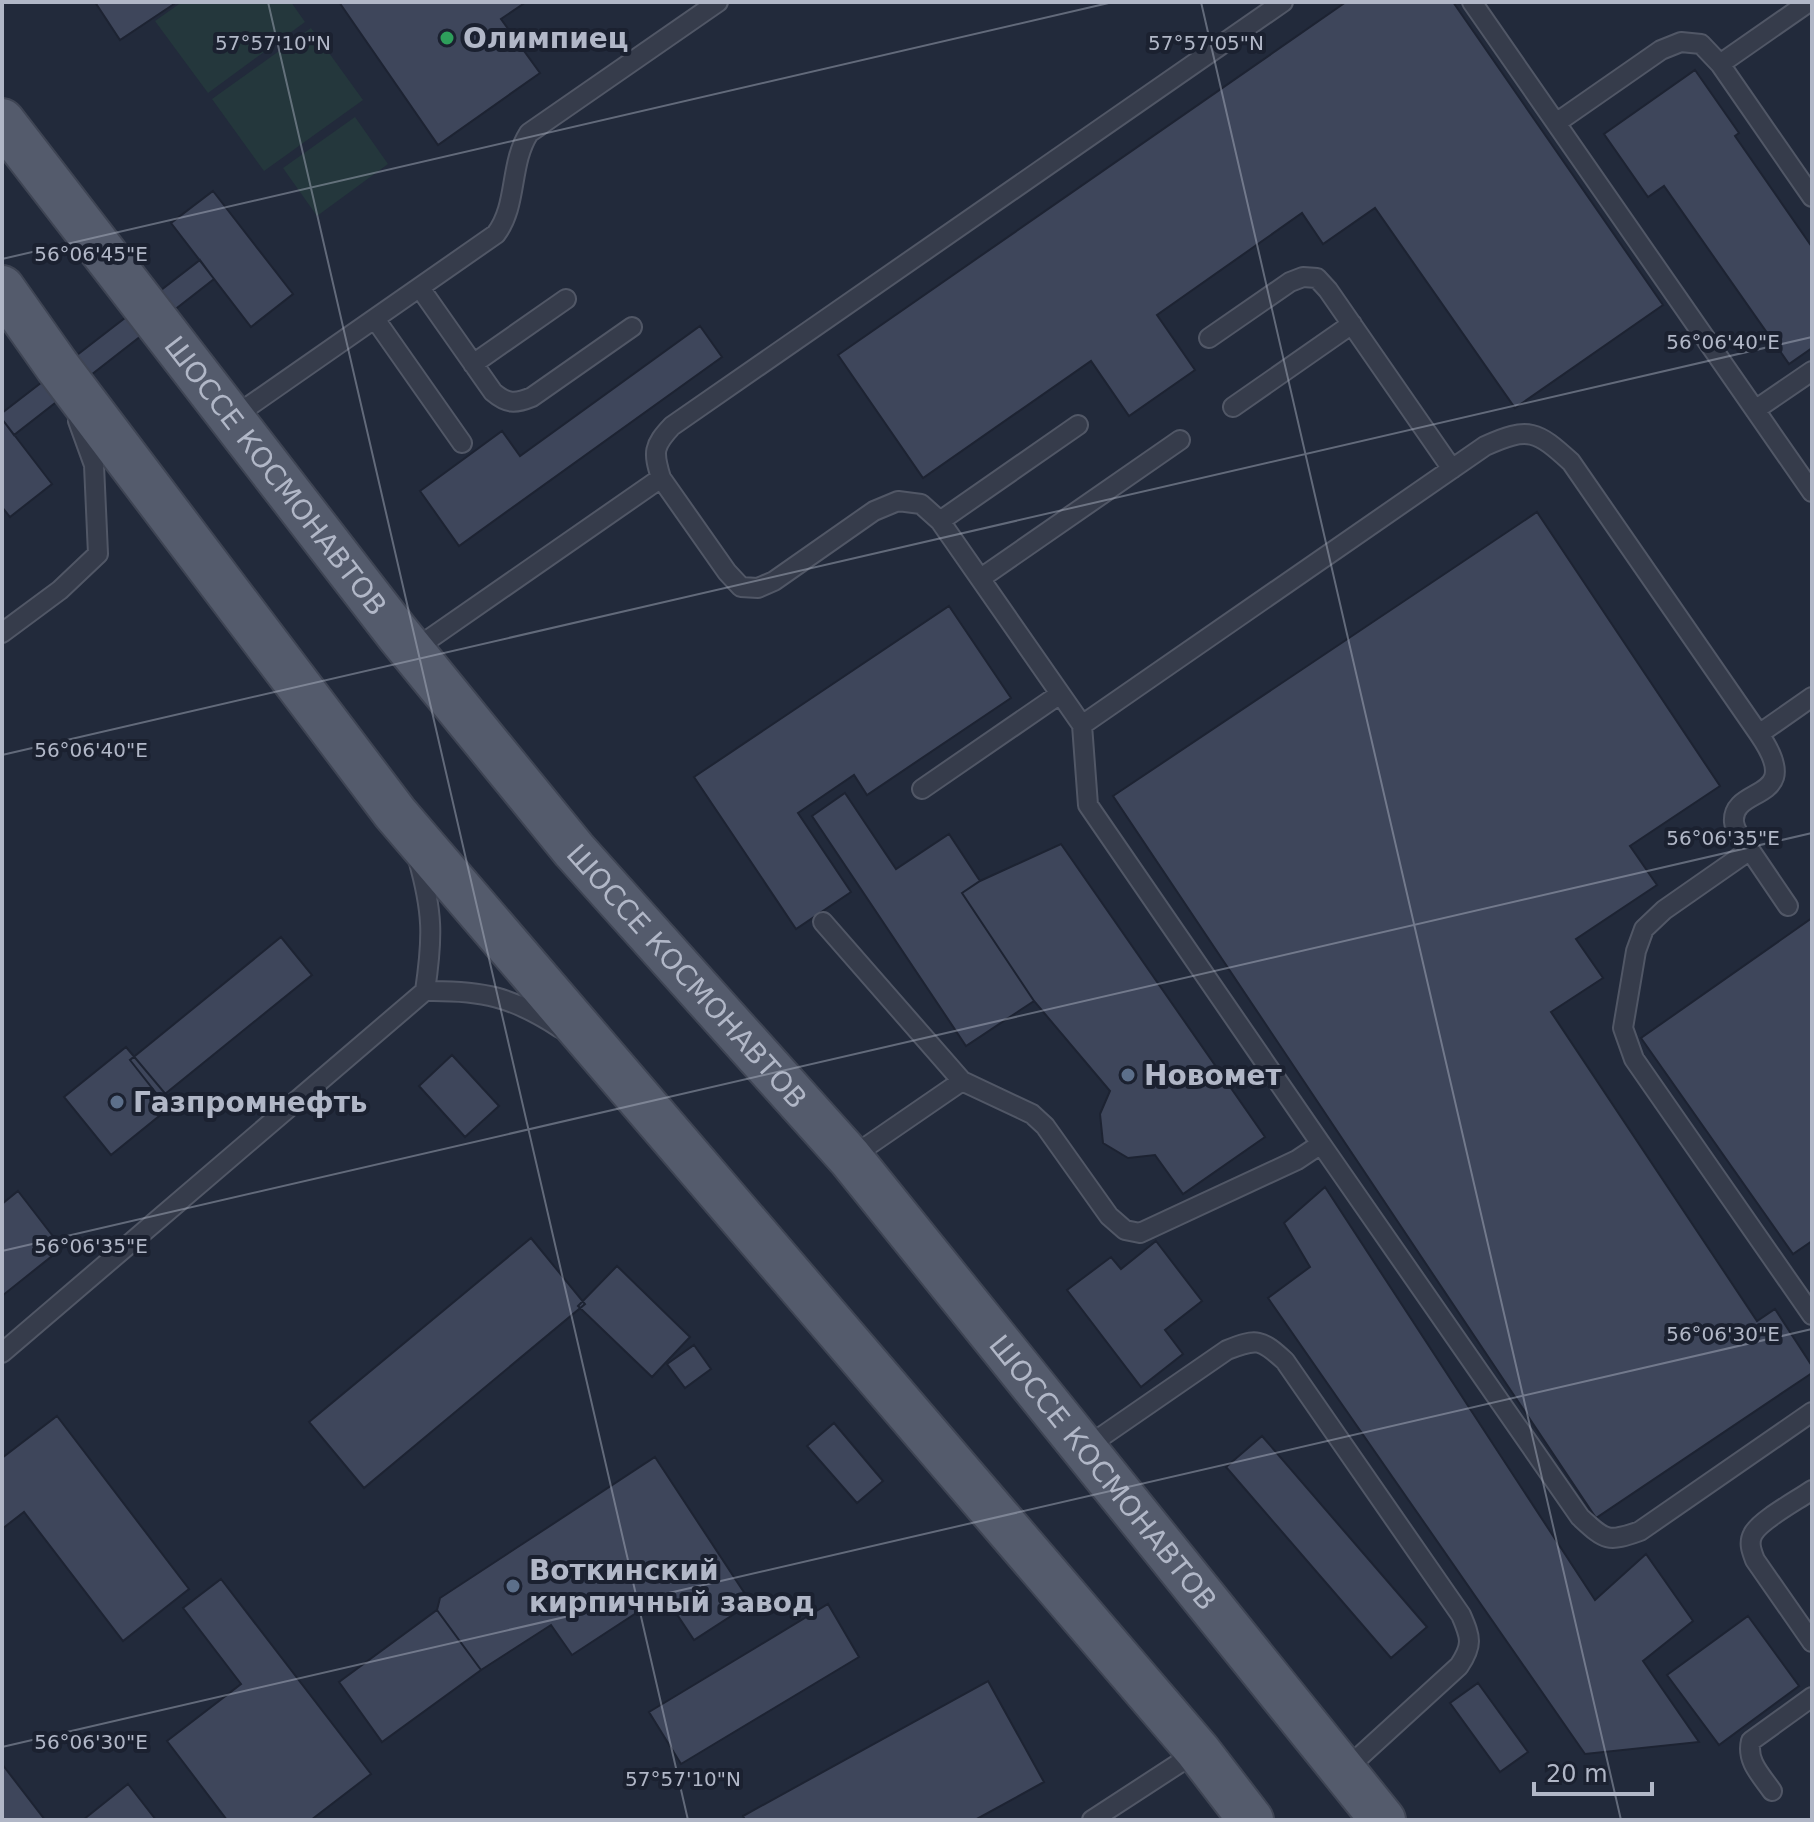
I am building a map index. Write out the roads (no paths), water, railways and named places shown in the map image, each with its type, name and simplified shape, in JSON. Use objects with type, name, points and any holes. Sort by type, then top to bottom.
[{"type":"main road","name":"ШОССЕ КОСМОНАВТОВ","points":[[2,121],[412,651],[574,850],[850,1158],[1383,1820]]},
{"type":"main road","points":[[2,288],[57,366],[395,813],[1198,1751],[1251,1820]]},
{"type":"lane","points":[[232,418],[489,239],[505,222],[520,146],[529,133],[718,2]]},
{"type":"lane","points":[[1283,2],[672,426],[658,441],[655,456],[661,478],[727,572],[741,587],[758,588],[774,581],[874,511],[898,501],[921,504],[940,521],[1082,725],[1088,805],[1580,1517],[1600,1536],[1618,1539],[1640,1531],[1812,1412]]},
{"type":"lane","points":[[1472,2],[1812,492]]},
{"type":"lane","points":[[1720,64],[1809,2]]},
{"type":"lane","points":[[1556,123],[1661,50],[1681,42],[1701,44],[1720,64],[1812,197]]},
{"type":"lane","points":[[1209,338],[1290,282],[1303,277],[1317,278],[1452,469]]},
{"type":"lane","points":[[420,288],[493,392],[505,402],[517,403],[532,397],[632,327]]},
{"type":"lane","points":[[473,364],[566,299]]},
{"type":"lane","points":[[375,319],[462,443]]},
{"type":"lane","points":[[1233,407],[1352,324]]},
{"type":"lane","points":[[2,633],[60,590],[98,554],[94,465],[57,366]]},
{"type":"lane","points":[[1755,410],[1812,371]]},
{"type":"lane","points":[[940,521],[1078,425]]},
{"type":"lane","points":[[1082,725],[1485,446],[1514,433],[1543,437],[1571,462],[1771,752],[1776,766],[1774,779],[1736,811],[1734,821],[1738,832],[1788,906]]},
{"type":"lane","points":[[981,578],[1180,440]]},
{"type":"lane","points":[[412,651],[661,478]]},
{"type":"lane","points":[[922,789],[1060,694]]},
{"type":"lane","points":[[1759,734],[1812,697]]},
{"type":"lane","points":[[395,813],[417,854],[429,899],[432,945],[425,991]]},
{"type":"lane","points":[[1750,850],[1664,910],[1644,929],[1636,951],[1623,1028],[1634,1059],[1812,1315]]},
{"type":"lane","points":[[823,922],[962,1081],[1032,1114],[1045,1126],[1109,1216],[1125,1230],[1140,1233],[1155,1228],[1297,1160],[1321,1144]]},
{"type":"lane","points":[[2,1353],[425,991],[467,990],[510,1000],[606,1058]]},
{"type":"lane","points":[[850,1158],[962,1081]]},
{"type":"lane","points":[[1085,1448],[1227,1350],[1247,1342],[1266,1343],[1285,1361],[1461,1615],[1469,1635],[1469,1651],[1459,1666],[1345,1770]]},
{"type":"lane","points":[[1812,1490],[1761,1525],[1752,1535],[1750,1547],[1755,1560],[1812,1642]]},
{"type":"lane","points":[[1772,1791],[1753,1763],[1749,1750],[1751,1741],[1812,1697]]},
{"type":"lane","points":[[1092,1820],[1198,1751]]},
{"type":"place","name":"Олимпиец","points":[[447,38]]},
{"type":"place","name":"Новомет","points":[[1128,1075]]},
{"type":"place","name":"Газпромнефть","points":[[117,1102]]},
{"type":"place","name":"Воткинский кирпичный завод","points":[[513,1586]]}]
